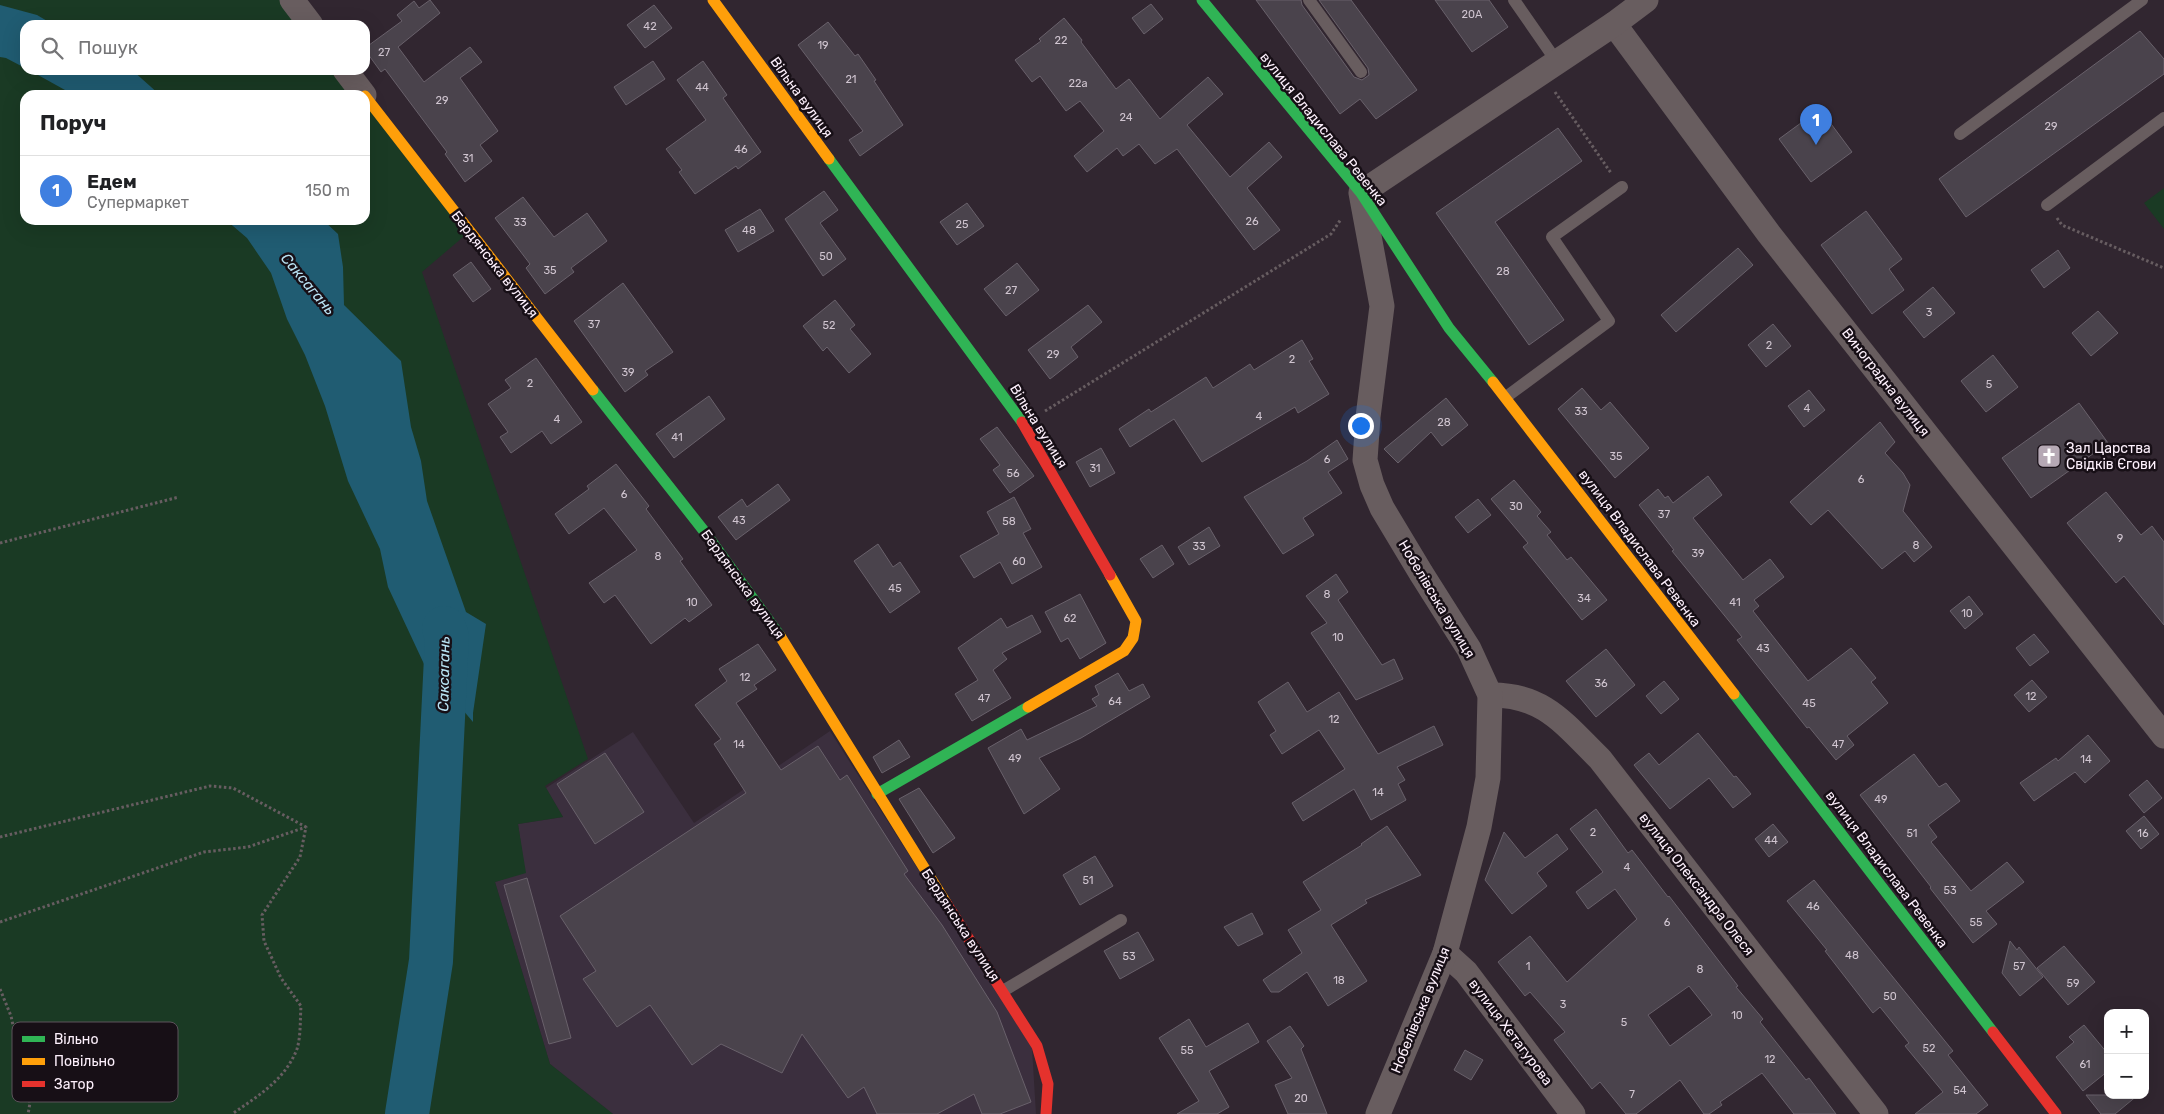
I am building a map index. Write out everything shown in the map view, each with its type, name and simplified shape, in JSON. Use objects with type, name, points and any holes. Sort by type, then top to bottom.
[{"type":"street","points":[[292,0],[307,20]]},
{"type":"street","name":"Вільна вулиця","points":[[713,0],[1024,424],[1136,621],[1134,638],[1124,651],[877,794]]},
{"type":"street","name":"вулиця Владислава Ревенка","points":[[1202,0],[1361,193],[1449,328],[1506,397],[2056,1114]]},
{"type":"street","points":[[1361,193],[1614,24],[1646,0]]},
{"type":"street","name":"Виноградна вулиця","points":[[1614,24],[1769,234],[2164,736]]},
{"type":"street","name":"Бердянська вулиця","points":[[349,75],[360,90]]},
{"type":"street","name":"Бердянська вулиця","points":[[370,103],[469,232],[704,530],[777,630],[877,794],[1038,1046],[1048,1084],[1046,1114]]},
{"type":"street","name":"Нобелівська вулиця","points":[[1361,193],[1382,306],[1368,417],[1365,460],[1372,485],[1382,508],[1420,573],[1470,649],[1490,695],[1488,778],[1479,827],[1444,953],[1378,1114]]},
{"type":"street","name":"вулиця Олександра Олеся","points":[[1490,695],[1524,698],[1550,710],[1600,759],[1876,1114]]},
{"type":"street","name":"вулиця Хетагурова","points":[[1444,953],[1466,972],[1573,1114]]},
{"type":"lane","points":[[1309,0],[1361,72]]},
{"type":"lane","points":[[1514,0],[1549,67]]},
{"type":"lane","points":[[1960,134],[2142,0]]},
{"type":"lane","points":[[2047,205],[2164,118]]},
{"type":"lane","points":[[1506,397],[1610,321],[1552,237],[1622,187]]},
{"type":"lane","points":[[1003,991],[1121,920]]},
{"type":"path","points":[[1549,67],[1622,187]]},
{"type":"path","points":[[1024,424],[1331,234],[1361,193]]},
{"type":"path","points":[[2047,205],[2062,225],[2164,268]]},
{"type":"path","points":[[0,543],[179,497]]},
{"type":"path","points":[[0,837],[210,786],[233,788],[306,827]]},
{"type":"path","points":[[0,922],[204,852],[248,846],[306,827]]},
{"type":"path","points":[[232,1114],[284,1074],[298,1047],[301,1006],[281,978],[264,941],[262,915],[300,857],[306,827]]},
{"type":"path","points":[[0,990],[12,1022]]},
{"type":"shaded area","points":[[830,731],[1032,1048],[1036,1114],[613,1114],[550,1064],[495,882],[525,872],[518,824],[563,817],[546,788],[633,732],[694,823]]},
{"type":"green space","points":[[0,0],[292,0],[307,20],[20,20],[20,75],[349,75],[360,90],[20,90],[20,225],[370,225],[370,103],[469,232],[422,272],[588,759],[545,786],[563,817],[518,824],[526,873],[495,882],[550,1064],[613,1114],[0,1114]]},
{"type":"green space","points":[[2164,188],[2164,229],[2144,203]]},
{"type":"water","points":[[0,5],[37,15],[46,20],[20,20],[20,65],[0,57]]},
{"type":"water","points":[[38,75],[138,75],[154,90],[65,90]]},
{"type":"water","points":[[232,225],[328,225],[338,234],[343,267],[344,305],[401,361],[411,427],[421,461],[427,501],[466,612],[486,624],[473,722],[424,664],[388,587],[380,549],[348,481],[325,406],[305,355],[287,319],[271,273],[247,238]]},
{"type":"building","points":[[430,0],[440,13],[398,47],[424,82],[470,47],[482,62],[460,78],[498,131],[480,145],[492,161],[465,182],[445,154],[447,152],[385,69],[381,72],[370,57],[370,44],[402,21],[397,15],[414,1],[419,8]]},
{"type":"building","points":[[1256,0],[1301,0],[1302,5],[1354,77],[1362,80],[1369,75],[1368,68],[1319,0],[1351,0],[1417,90],[1376,119],[1360,99],[1340,114]]},
{"type":"building","points":[[1435,0],[1489,0],[1508,27],[1472,52]]},
{"type":"building","points":[[1151,4],[1163,19],[1144,34],[1132,18]]},
{"type":"building","points":[[654,5],[672,28],[645,48],[627,25]]},
{"type":"building","points":[[1064,18],[1082,40],[1081,42],[1116,89],[1129,79],[1160,119],[1208,77],[1223,94],[1187,125],[1230,177],[1269,142],[1282,157],[1247,188],[1280,230],[1254,250],[1177,149],[1155,164],[1139,144],[1123,156],[1117,148],[1087,172],[1074,156],[1104,131],[1080,101],[1066,111],[1040,76],[1032,82],[1015,60],[1041,41],[1039,39]]},
{"type":"building","points":[[828,22],[855,56],[858,54],[903,125],[860,156],[849,140],[863,131],[798,45]]},
{"type":"building","points":[[2140,31],[2164,59],[2164,74],[1966,217],[1939,179]]},
{"type":"building","points":[[653,61],[665,79],[626,105],[614,87]]},
{"type":"building","points":[[703,61],[727,95],[723,98],[761,152],[738,169],[736,166],[695,194],[679,172],[682,170],[666,149],[706,120],[677,80]]},
{"type":"building","points":[[1820,109],[1852,152],[1811,182],[1779,139]]},
{"type":"building","points":[[1558,128],[1582,161],[1495,222],[1564,320],[1529,345],[1436,213]]},
{"type":"building","points":[[824,191],[838,210],[820,223],[846,259],[823,276],[785,219]]},
{"type":"building","points":[[523,197],[554,237],[587,213],[607,241],[571,268],[574,272],[545,294],[526,268],[530,264],[495,218]]},
{"type":"building","points":[[967,203],[984,226],[957,245],[940,222]]},
{"type":"building","points":[[760,209],[774,231],[738,252],[725,230]]},
{"type":"building","points":[[1866,211],[1902,259],[1889,269],[1904,290],[1872,314],[1821,245]]},
{"type":"building","points":[[1738,248],[1753,265],[1676,332],[1661,315]]},
{"type":"building","points":[[2058,250],[2070,268],[2044,288],[2031,270]]},
{"type":"building","points":[[471,262],[491,289],[473,302],[453,275]]},
{"type":"building","points":[[1017,263],[1039,290],[1006,316],[984,289]]},
{"type":"building","points":[[623,283],[673,352],[645,371],[648,375],[625,392],[574,321]]},
{"type":"building","points":[[1933,287],[1955,313],[1924,338],[1903,312]]},
{"type":"building","points":[[835,300],[855,325],[850,329],[871,354],[849,373],[827,347],[823,351],[803,326]]},
{"type":"building","points":[[1088,305],[1102,322],[1071,347],[1078,357],[1050,379],[1028,350]]},
{"type":"building","points":[[2098,311],[2118,333],[2091,356],[2072,333]]},
{"type":"building","points":[[1773,324],[1791,346],[1766,367],[1748,345]]},
{"type":"building","points":[[1302,340],[1313,359],[1309,361],[1329,394],[1298,413],[1295,407],[1202,462],[1174,419],[1130,447],[1119,429],[1149,409],[1151,412],[1206,377],[1213,388],[1250,364],[1254,370]]},
{"type":"building","points":[[1993,355],[2018,387],[1986,412],[1961,381]]},
{"type":"building","points":[[536,358],[582,422],[551,444],[542,431],[511,453],[500,437],[508,432],[488,404],[511,388],[505,380]]},
{"type":"building","points":[[1582,388],[1601,410],[1610,402],[1649,448],[1615,478],[1558,409]]},
{"type":"building","points":[[1809,390],[1825,410],[1804,427],[1788,406]]},
{"type":"building","points":[[709,396],[725,419],[674,458],[656,434]]},
{"type":"building","points":[[1446,398],[1468,425],[1442,446],[1431,432],[1398,463],[1384,449]]},
{"type":"building","points":[[2079,403],[2108,443],[2031,498],[2002,458]]},
{"type":"building","points":[[1880,422],[1895,442],[1885,453],[1903,473],[1910,485],[1903,511],[1932,547],[1914,562],[1905,551],[1882,569],[1828,510],[1811,525],[1790,502]]},
{"type":"building","points":[[997,427],[1034,476],[1010,493],[993,470],[1000,465],[980,439]]},
{"type":"building","points":[[1337,440],[1348,459],[1328,472],[1342,493],[1303,518],[1314,535],[1283,554],[1244,497],[1307,461]]},
{"type":"building","points":[[1101,448],[1115,473],[1090,487],[1076,462]]},
{"type":"building","points":[[616,464],[649,506],[646,509],[683,559],[680,561],[712,605],[689,622],[685,618],[651,644],[615,595],[604,603],[589,583],[637,550],[604,508],[569,534],[555,514],[589,489],[587,486]]},
{"type":"building","points":[[1708,476],[1722,495],[1693,518],[1743,580],[1770,559],[1784,577],[1754,600],[1759,606],[1753,611],[1808,681],[1851,648],[1876,678],[1871,682],[1888,703],[1847,736],[1854,745],[1836,760],[1809,727],[1807,728],[1737,640],[1742,637],[1672,551],[1674,550],[1639,505],[1658,489],[1665,498],[1668,496],[1673,503]]},
{"type":"building","points":[[1514,480],[1541,512],[1537,516],[1551,532],[1547,535],[1567,560],[1571,557],[1607,600],[1582,620],[1523,547],[1528,543],[1491,499]]},
{"type":"building","points":[[778,484],[790,500],[736,540],[718,517],[742,499],[747,507]]},
{"type":"building","points":[[2106,492],[2141,535],[2152,526],[2164,542],[2164,625],[2124,576],[2116,583],[2067,523]]},
{"type":"building","points":[[1014,497],[1031,529],[1023,533],[1042,567],[1012,584],[1000,562],[974,578],[960,556],[999,534],[987,512]]},
{"type":"building","points":[[1478,499],[1491,515],[1468,533],[1455,517]]},
{"type":"building","points":[[1209,527],[1220,546],[1189,565],[1178,547]]},
{"type":"building","points":[[878,544],[893,567],[900,562],[920,592],[890,613],[854,561]]},
{"type":"building","points":[[1162,545],[1174,564],[1153,578],[1140,559]]},
{"type":"building","points":[[1336,574],[1348,592],[1338,600],[1382,665],[1394,659],[1403,679],[1356,700],[1311,633],[1327,623],[1306,596]]},
{"type":"building","points":[[1080,594],[1106,643],[1080,659],[1068,638],[1061,642],[1045,612]]},
{"type":"building","points":[[1969,596],[1983,614],[1965,629],[1950,611]]},
{"type":"building","points":[[1032,615],[1041,632],[1002,653],[1007,659],[993,670],[1011,698],[972,721],[955,694],[978,680],[958,648],[1001,618],[1007,628]]},
{"type":"building","points":[[2034,634],[2049,652],[2030,666],[2016,648]]},
{"type":"building","points":[[758,644],[776,670],[754,685],[757,689],[736,703],[781,770],[818,746],[840,780],[847,775],[908,871],[904,874],[942,925],[997,1012],[1031,1102],[1000,1114],[982,1114],[974,1094],[937,1114],[877,1114],[864,1087],[848,1098],[802,1034],[782,1073],[721,1044],[692,1065],[650,1005],[617,1027],[583,979],[596,971],[560,916],[746,793],[714,744],[721,739],[695,705],[727,681],[719,669]]},
{"type":"building","points":[[1606,649],[1635,685],[1596,717],[1566,681]]},
{"type":"building","points":[[1118,673],[1129,691],[1143,684],[1150,697],[1081,738],[1039,758],[1060,789],[1024,814],[988,748],[1021,729],[1027,740],[1097,706],[1092,699],[1099,695],[1095,686]]},
{"type":"building","points":[[2032,680],[2047,697],[2029,712],[2014,695]]},
{"type":"building","points":[[1664,681],[1679,699],[1661,714],[1646,696]]},
{"type":"building","points":[[1288,682],[1307,712],[1339,692],[1378,754],[1434,726],[1443,745],[1397,767],[1405,780],[1398,784],[1406,800],[1371,820],[1354,789],[1303,821],[1292,803],[1345,769],[1319,730],[1282,754],[1270,735],[1276,731],[1258,702]]},
{"type":"building","points":[[1698,733],[1734,777],[1736,776],[1751,794],[1733,808],[1709,778],[1670,809],[1634,765],[1649,753],[1659,765]]},
{"type":"building","points":[[2088,735],[2110,761],[2085,783],[2075,772],[2034,801],[2020,783],[2056,758],[2058,761]]},
{"type":"building","points":[[899,740],[910,757],[882,773],[873,757]]},
{"type":"building","points":[[605,753],[644,812],[595,844],[557,784]]},
{"type":"building","points":[[1914,754],[1939,787],[1946,783],[1960,801],[1928,825],[1937,837],[1931,842],[1971,891],[2007,862],[2024,882],[1986,911],[1997,924],[1973,943],[1860,795]]},
{"type":"building","points":[[2147,780],[2162,798],[2144,813],[2129,795]]},
{"type":"building","points":[[919,788],[955,838],[933,853],[899,799]]},
{"type":"building","points":[[1596,809],[1628,853],[1632,850],[1669,896],[1738,986],[1736,987],[1763,1019],[1760,1022],[1806,1080],[1809,1078],[1836,1114],[1794,1114],[1762,1073],[1720,1102],[1722,1105],[1709,1114],[1704,1114],[1680,1080],[1636,1114],[1626,1114],[1600,1082],[1592,1089],[1554,1040],[1565,1032],[1530,992],[1525,996],[1498,962],[1530,936],[1567,982],[1637,919],[1615,889],[1588,909],[1576,892],[1603,872],[1570,829]],"holes":[[[1689,986],[1712,1015],[1670,1046],[1648,1015]]]},
{"type":"building","points":[[2144,816],[2159,834],[2141,849],[2126,831]]},
{"type":"building","points":[[1773,824],[1788,842],[1769,857],[1755,839]]},
{"type":"building","points":[[1387,826],[1421,875],[1365,900],[1367,903],[1331,925],[1367,981],[1328,1006],[1307,972],[1279,992],[1271,992],[1263,980],[1302,953],[1288,930],[1321,910],[1303,882],[1362,845]]},
{"type":"building","points":[[1504,832],[1525,858],[1557,834],[1568,849],[1537,873],[1547,886],[1512,914],[1485,880]]},
{"type":"building","points":[[1095,856],[1113,886],[1080,905],[1063,875]]},
{"type":"building","points":[[527,878],[571,1038],[549,1044],[504,885]]},
{"type":"building","points":[[1814,880],[1953,1051],[1948,1055],[1988,1105],[1976,1114],[1915,1114],[1943,1092],[1905,1046],[1909,1043],[1880,1007],[1873,1013],[1825,951],[1827,950],[1787,901]]},
{"type":"building","points":[[1252,913],[1263,934],[1238,946],[1224,927]]},
{"type":"building","points":[[1138,932],[1154,960],[1120,979],[1104,951]]},
{"type":"building","points":[[2010,941],[2017,950],[2019,947],[2043,977],[2020,996],[2002,973]]},
{"type":"building","points":[[2064,946],[2095,982],[2068,1005],[2037,968]]},
{"type":"building","points":[[1189,1019],[1206,1047],[1248,1023],[1259,1042],[1209,1071],[1229,1107],[1217,1114],[1177,1114],[1199,1101],[1159,1038]]},
{"type":"building","points":[[2084,1025],[2104,1049],[2104,1074],[2083,1091],[2056,1057],[2074,1042],[2069,1037]]},
{"type":"building","points":[[1290,1026],[1304,1046],[1301,1049],[1327,1114],[1288,1114],[1275,1085],[1292,1078],[1267,1041]]},
{"type":"building","points":[[1465,1050],[1483,1060],[1471,1080],[1454,1070]]},
{"type":"building","points":[[2086,1095],[2104,1095],[2104,1099],[2133,1099],[2115,1114],[2101,1114]]},
{"type":"waterway","name":"Саксагань","points":[[407,1114],[431,961],[447,637],[444,628]]},
{"type":"traffic: fast","points":[[1202,0],[1361,193],[1449,328],[1493,382]]},
{"type":"traffic: fast","points":[[829,159],[1022,422]]},
{"type":"traffic: fast","points":[[593,390],[704,531],[780,636]]},
{"type":"traffic: fast","points":[[1734,694],[1993,1032]]},
{"type":"traffic: fast","points":[[877,794],[1028,707]]},
{"type":"traffic: slow","points":[[713,0],[829,159]]},
{"type":"traffic: slow","points":[[370,102],[593,390]]},
{"type":"traffic: slow","points":[[1493,382],[1734,694]]},
{"type":"traffic: slow","points":[[1028,707],[1124,651],[1133,638],[1136,621],[1110,575]]},
{"type":"traffic: slow","points":[[780,636],[946,903]]},
{"type":"traffic: jam","points":[[1022,422],[1110,575]]},
{"type":"traffic: jam","points":[[946,903],[1037,1046],[1048,1084],[1046,1114]]},
{"type":"traffic: jam","points":[[1993,1032],[2056,1114]]},
{"type":"place","name":"Едем","points":[[1816,145]]},
{"type":"place","name":"Зал Царства Свідків Єгови","points":[[2049,456]]}]
